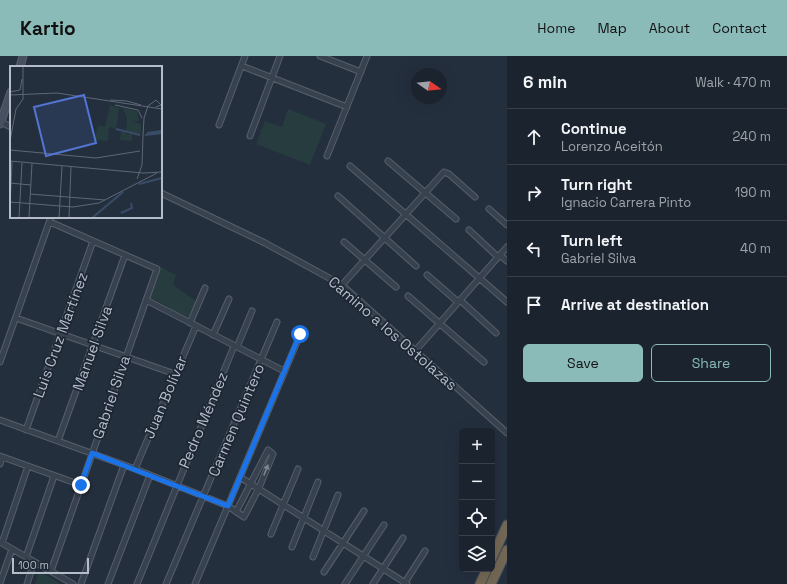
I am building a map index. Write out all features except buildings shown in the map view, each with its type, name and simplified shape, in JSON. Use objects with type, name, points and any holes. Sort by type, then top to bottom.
[{"type":"highway","points":[[495,551],[507,525]]},
{"type":"highway","points":[[491,584],[507,550]]},
{"type":"highway","points":[[480,584],[486,572]]},
{"type":"street","points":[[20,66],[24,56]]},
{"type":"street","points":[[219,125],[246,56]]},
{"type":"street","points":[[250,136],[280,56]]},
{"type":"street","points":[[320,56],[361,72]]},
{"type":"street","points":[[327,156],[367,56]]},
{"type":"street","points":[[242,66],[347,106]]},
{"type":"street","points":[[10,95],[0,123],[10,127]]},
{"type":"street","points":[[388,161],[456,219]]},
{"type":"street","points":[[350,166],[507,302]]},
{"type":"street","points":[[342,285],[444,172],[449,174],[475,197]]},
{"type":"street","name":"Camino a los Ostolazas","points":[[162,194],[265,242],[342,285],[507,433]]},
{"type":"street","points":[[338,196],[416,266]]},
{"type":"street","points":[[489,209],[507,225]]},
{"type":"street","points":[[0,362],[50,219],[93,241],[125,255]]},
{"type":"street","points":[[469,230],[507,261]]},
{"type":"street","name":"Luis Cruz Martínez","points":[[26,430],[93,241]]},
{"type":"street","points":[[344,242],[396,287]]},
{"type":"street","points":[[416,350],[507,247]]},
{"type":"street","name":"Gabriel Silva","points":[[51,571],[157,269],[125,255]]},
{"type":"street","name":"Manuel Silva","points":[[58,441],[125,255]]},
{"type":"street","points":[[427,275],[496,334]]},
{"type":"street","points":[[190,323],[205,288]]},
{"type":"street","points":[[408,296],[484,362]]},
{"type":"street","points":[[213,335],[229,299]]},
{"type":"street","points":[[146,300],[284,371]]},
{"type":"street","name":"Pedro Méndez","points":[[137,584],[176,486],[252,311]]},
{"type":"street","points":[[16,318],[175,374]]},
{"type":"street","name":"Carmen Quintero","points":[[166,584],[277,322]]},
{"type":"street","name":"Juan Bolívar","points":[[135,469],[196,326]]},
{"type":"street","points":[[195,584],[300,334]]},
{"type":"street","points":[[0,420],[150,474],[176,486],[228,506],[236,512],[244,517],[259,488],[273,454],[268,450],[252,484],[236,512]]},
{"type":"street","points":[[0,464],[1,457],[81,485]]},
{"type":"street","points":[[81,584],[124,465]]},
{"type":"street","points":[[28,466],[1,543],[73,584]]},
{"type":"street","points":[[271,534],[298,469]]},
{"type":"street","points":[[108,584],[150,474]]},
{"type":"street","points":[[26,557],[54,476]]},
{"type":"street","points":[[240,477],[405,583],[425,551]]},
{"type":"street","points":[[292,547],[318,482]]},
{"type":"street","points":[[313,557],[338,495]]},
{"type":"street","points":[[324,572],[364,511]]},
{"type":"street","points":[[345,584],[384,525]]},
{"type":"street","points":[[373,584],[403,538]]},
{"type":"street","points":[[0,583],[12,549]]},
{"type":"street","points":[[26,584],[34,562]]},
{"type":"green space","points":[[288,109],[326,124],[310,165],[256,144],[265,121],[282,127]]},
{"type":"green space","points":[[161,267],[176,275],[173,285],[196,301],[188,317],[169,309],[169,307],[150,298]]},
{"type":"green space","points":[[39,571],[61,584],[35,584]]},
{"type":"route","points":[[81,485],[92,453],[150,474],[228,506],[300,334]]}]
